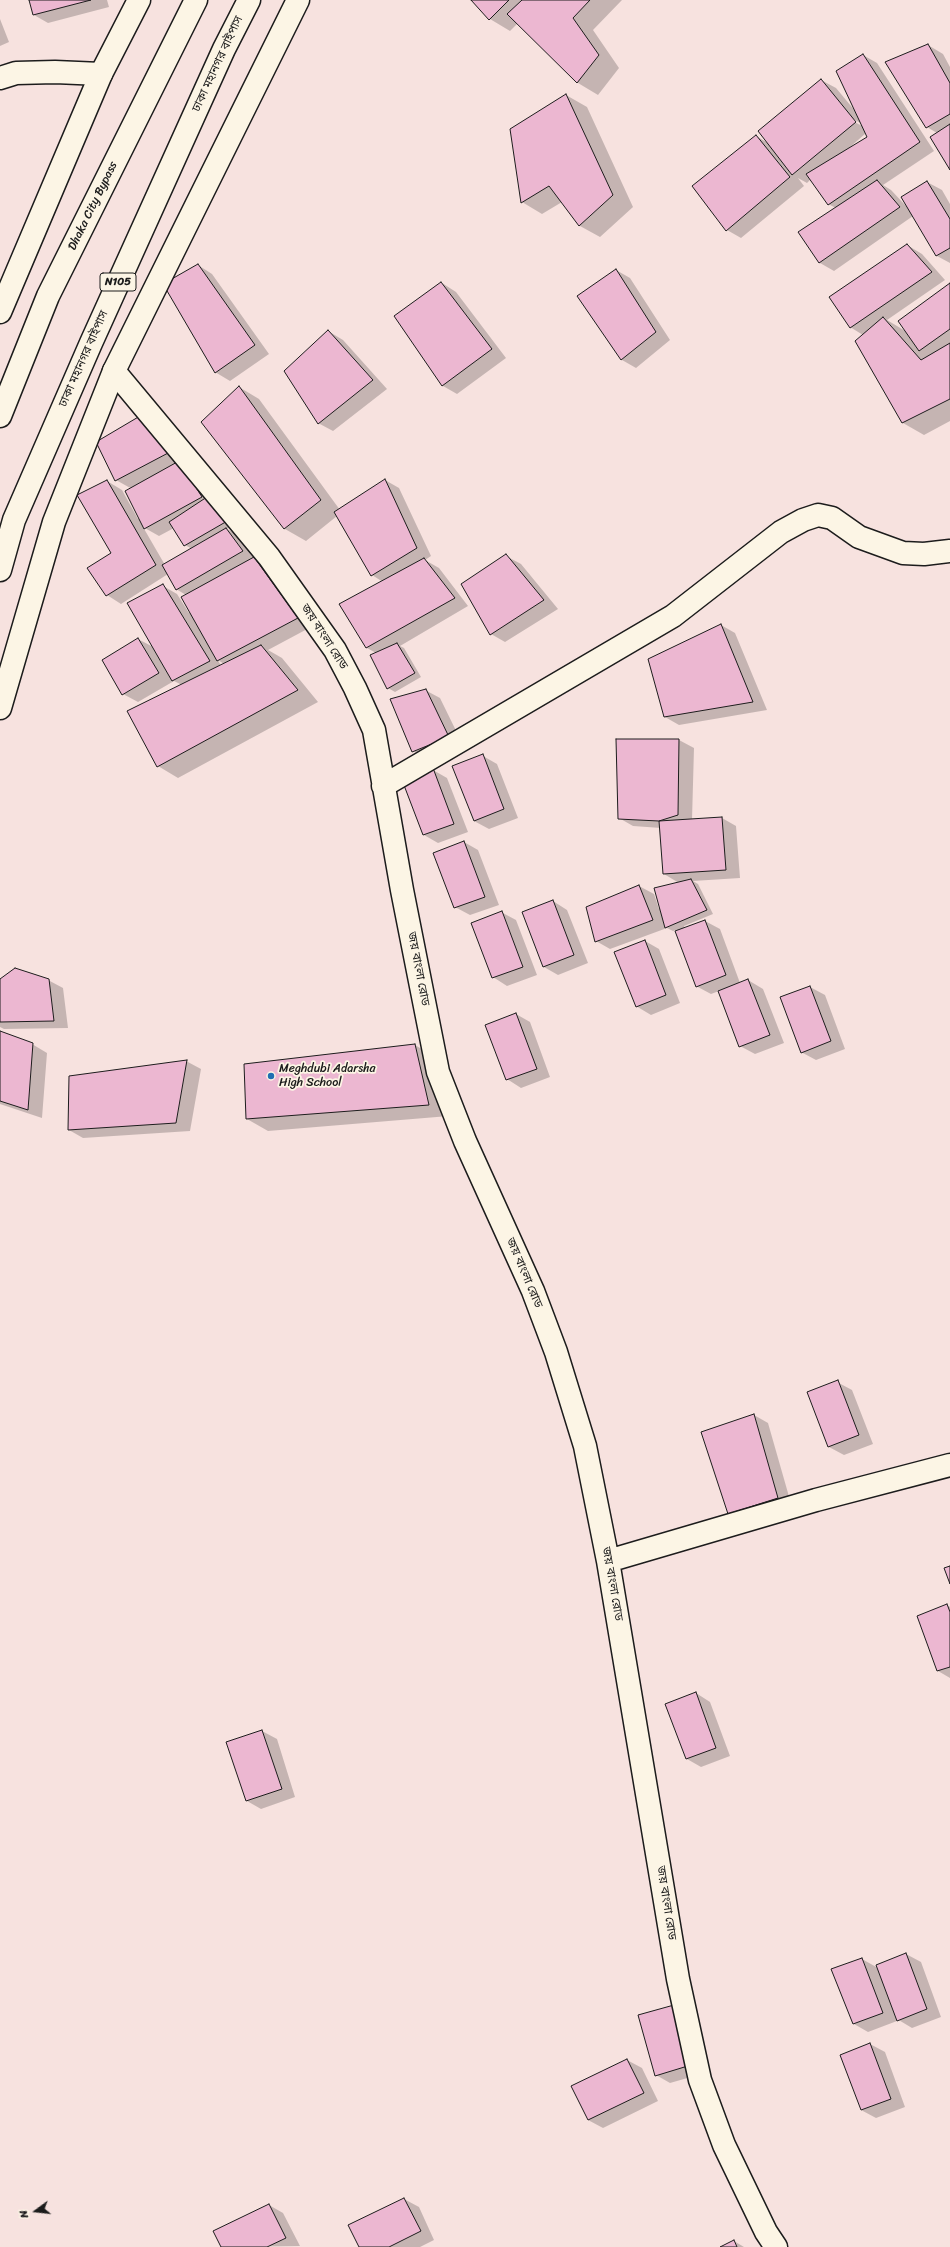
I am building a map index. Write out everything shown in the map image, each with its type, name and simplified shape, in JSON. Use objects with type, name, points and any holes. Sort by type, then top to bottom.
[{"type":"main road","points":[[0,312],[101,74],[140,0]]},
{"type":"main road","name":"Dhaka City Bypass","points":[[0,416],[48,296],[196,0]]},
{"type":"main road","name":"ঢাকা মহানগর বাইপাস","points":[[0,570],[14,520],[91,343],[224,49],[249,0]]},
{"type":"main road","points":[[0,708],[54,522],[114,371],[298,0]]},
{"type":"main road","points":[[0,78],[16,74],[55,72],[101,74]]},
{"type":"main road","name":"জয় বাংলা রোড","points":[[114,371],[269,557],[335,650],[374,730],[438,1072],[465,1141],[518,1253],[556,1352],[585,1446],[608,1561],[678,1979],[700,2080],[728,2151],[766,2232],[776,2247]]},
{"type":"main road","points":[[384,786],[673,616],[781,532],[803,520],[818,515],[832,518],[859,536],[903,552],[924,554],[950,551]]},
{"type":"main road","points":[[608,1561],[816,1500],[950,1465]]},
{"type":"building","points":[[29,0],[91,0],[33,15]]},
{"type":"building","points":[[471,0],[509,0],[489,20]]},
{"type":"building","points":[[522,0],[590,0],[573,18],[599,55],[577,83],[507,14]]},
{"type":"building","points":[[928,44],[950,83],[950,114],[926,128],[885,62]]},
{"type":"building","points":[[863,54],[920,142],[828,205],[806,174],[867,137],[836,71]]},
{"type":"building","points":[[821,79],[856,122],[792,175],[758,131]]},
{"type":"building","points":[[566,94],[613,195],[579,226],[549,186],[521,203],[510,129]]},
{"type":"building","points":[[950,124],[950,170],[930,137]]},
{"type":"building","points":[[756,135],[790,177],[726,231],[692,186]]},
{"type":"building","points":[[877,180],[900,207],[819,263],[798,232]]},
{"type":"building","points":[[927,181],[950,219],[950,248],[936,256],[901,197]]},
{"type":"building","points":[[907,244],[932,272],[850,328],[829,297]]},
{"type":"building","points":[[198,264],[255,345],[215,373],[163,284]]},
{"type":"building","points":[[616,269],[656,332],[621,360],[577,296]]},
{"type":"building","points":[[441,282],[492,349],[442,386],[394,316]]},
{"type":"building","points":[[950,283],[950,329],[919,351],[898,321]]},
{"type":"building","points":[[883,317],[921,360],[950,343],[950,399],[902,423],[855,341]]},
{"type":"building","points":[[328,330],[373,380],[318,424],[284,371]]},
{"type":"building","points":[[239,386],[321,500],[284,529],[201,422]]},
{"type":"building","points":[[140,416],[170,452],[115,481],[96,442]]},
{"type":"building","points":[[179,461],[202,497],[144,529],[125,491]]},
{"type":"building","points":[[385,479],[417,548],[371,576],[334,512]]},
{"type":"building","points":[[107,480],[156,565],[106,596],[87,568],[111,553],[77,495]]},
{"type":"building","points":[[210,495],[229,520],[184,546],[169,522]]},
{"type":"building","points":[[226,528],[243,551],[176,590],[162,565]]},
{"type":"building","points":[[506,554],[544,600],[490,635],[461,584]]},
{"type":"building","points":[[254,557],[298,618],[217,661],[181,597]]},
{"type":"building","points":[[424,558],[455,598],[366,648],[339,604]]},
{"type":"building","points":[[163,584],[210,661],[172,681],[127,603]]},
{"type":"building","points":[[721,624],[753,702],[664,717],[648,659]]},
{"type":"building","points":[[138,638],[159,673],[122,695],[102,660]]},
{"type":"building","points":[[397,643],[415,673],[387,689],[370,655]]},
{"type":"building","points":[[261,645],[298,690],[157,767],[127,711]]},
{"type":"building","points":[[426,689],[449,737],[412,752],[390,699]]},
{"type":"building","points":[[616,739],[679,739],[678,815],[659,821],[618,819]]},
{"type":"building","points":[[483,754],[504,809],[474,821],[452,766]]},
{"type":"building","points":[[433,768],[454,824],[423,835],[402,780]]},
{"type":"building","points":[[722,817],[726,870],[663,874],[659,821]]},
{"type":"building","points":[[464,841],[485,897],[454,908],[433,853]]},
{"type":"building","points":[[691,879],[707,910],[665,928],[654,888]]},
{"type":"building","points":[[639,885],[653,920],[595,942],[586,907]]},
{"type":"building","points":[[553,900],[574,955],[543,967],[522,912]]},
{"type":"building","points":[[502,911],[523,967],[492,978],[471,923]]},
{"type":"building","points":[[705,920],[726,975],[696,987],[675,931]]},
{"type":"building","points":[[645,940],[666,995],[636,1007],[614,952]]},
{"type":"building","points":[[15,968],[49,979],[54,1021],[0,1022],[0,979]]},
{"type":"building","points":[[748,979],[770,1035],[739,1047],[718,991]]},
{"type":"building","points":[[810,986],[831,1041],[801,1053],[780,997]]},
{"type":"building","points":[[516,1013],[537,1069],[506,1080],[485,1025]]},
{"type":"building","points":[[0,1031],[33,1043],[28,1110],[0,1101]]},
{"type":"building","points":[[415,1044],[429,1105],[246,1119],[244,1064]]},
{"type":"building","points":[[187,1060],[176,1123],[68,1130],[69,1076]]},
{"type":"building","points":[[838,1380],[859,1435],[828,1447],[807,1392]]},
{"type":"building","points":[[754,1414],[778,1498],[728,1514],[701,1432]]},
{"type":"building","points":[[950,1566],[950,1584],[944,1568]]},
{"type":"building","points":[[947,1604],[950,1612],[950,1667],[937,1671],[917,1616]]},
{"type":"building","points":[[696,1692],[716,1748],[686,1759],[665,1704]]},
{"type":"building","points":[[262,1730],[282,1789],[246,1801],[226,1742]]},
{"type":"building","points":[[906,1953],[927,2009],[897,2021],[876,1965]]},
{"type":"building","points":[[862,1958],[883,2013],[853,2024],[831,1969]]},
{"type":"building","points":[[674,2005],[691,2065],[655,2076],[638,2015]]},
{"type":"building","points":[[870,2043],[891,2099],[861,2110],[840,2055]]},
{"type":"building","points":[[627,2059],[644,2093],[588,2120],[571,2086]]},
{"type":"building","points":[[404,2198],[421,2231],[389,2247],[359,2247],[348,2225]]},
{"type":"building","points":[[269,2204],[286,2238],[267,2247],[221,2247],[213,2231]]},
{"type":"building","points":[[734,2240],[737,2247],[720,2247]]},
{"type":"place","name":"Meghdubi Adarsha High School","points":[[271,1076]]}]
